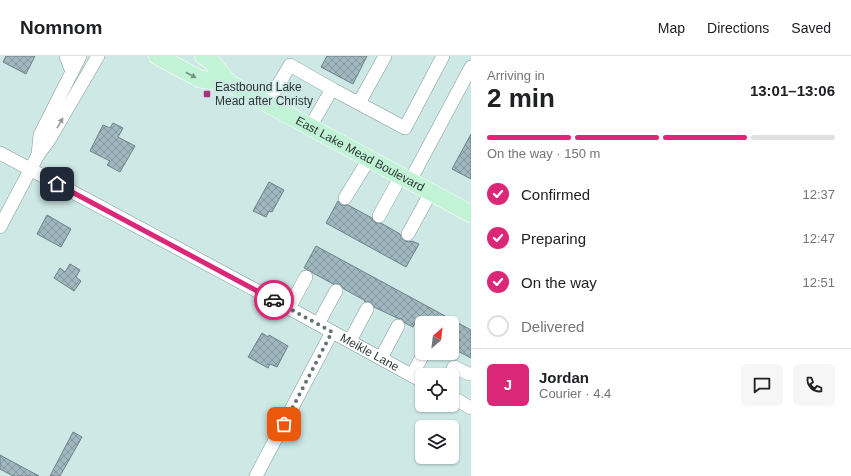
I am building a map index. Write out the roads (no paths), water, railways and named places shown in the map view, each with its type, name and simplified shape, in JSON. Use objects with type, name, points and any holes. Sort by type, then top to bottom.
[{"type":"main road","name":"East Lake Mead Boulevard","points":[[157,56],[200,79],[229,83],[471,214]]},
{"type":"main road","name":"East Lake Mead Boulevard","points":[[203,56],[211,61],[229,83]]},
{"type":"street","points":[[66,56],[72,72]]},
{"type":"street","points":[[38,155],[40,135],[80,56]]},
{"type":"street","points":[[0,227],[38,155],[49,140],[98,56]]},
{"type":"street","points":[[359,103],[385,56]]},
{"type":"street","points":[[267,104],[290,65],[405,128],[443,56]]},
{"type":"street","points":[[380,216],[406,179],[471,67]]},
{"type":"street","points":[[310,127],[332,89]]},
{"type":"street","name":"Meikle Lane","points":[[0,153],[415,377]]},
{"type":"street","points":[[345,198],[369,159]]},
{"type":"street","points":[[408,234],[431,192]]},
{"type":"street","points":[[289,308],[306,276]]},
{"type":"street","points":[[318,324],[336,291]]},
{"type":"street","points":[[350,341],[367,309]]},
{"type":"street","points":[[381,358],[398,326]]},
{"type":"street","points":[[256,476],[332,332]]},
{"type":"street","points":[[459,369],[469,374]]},
{"type":"street","points":[[459,401],[471,408]]},
{"type":"place","name":"Eastbound Lake Mead after Christy","points":[[207,94]]}]
